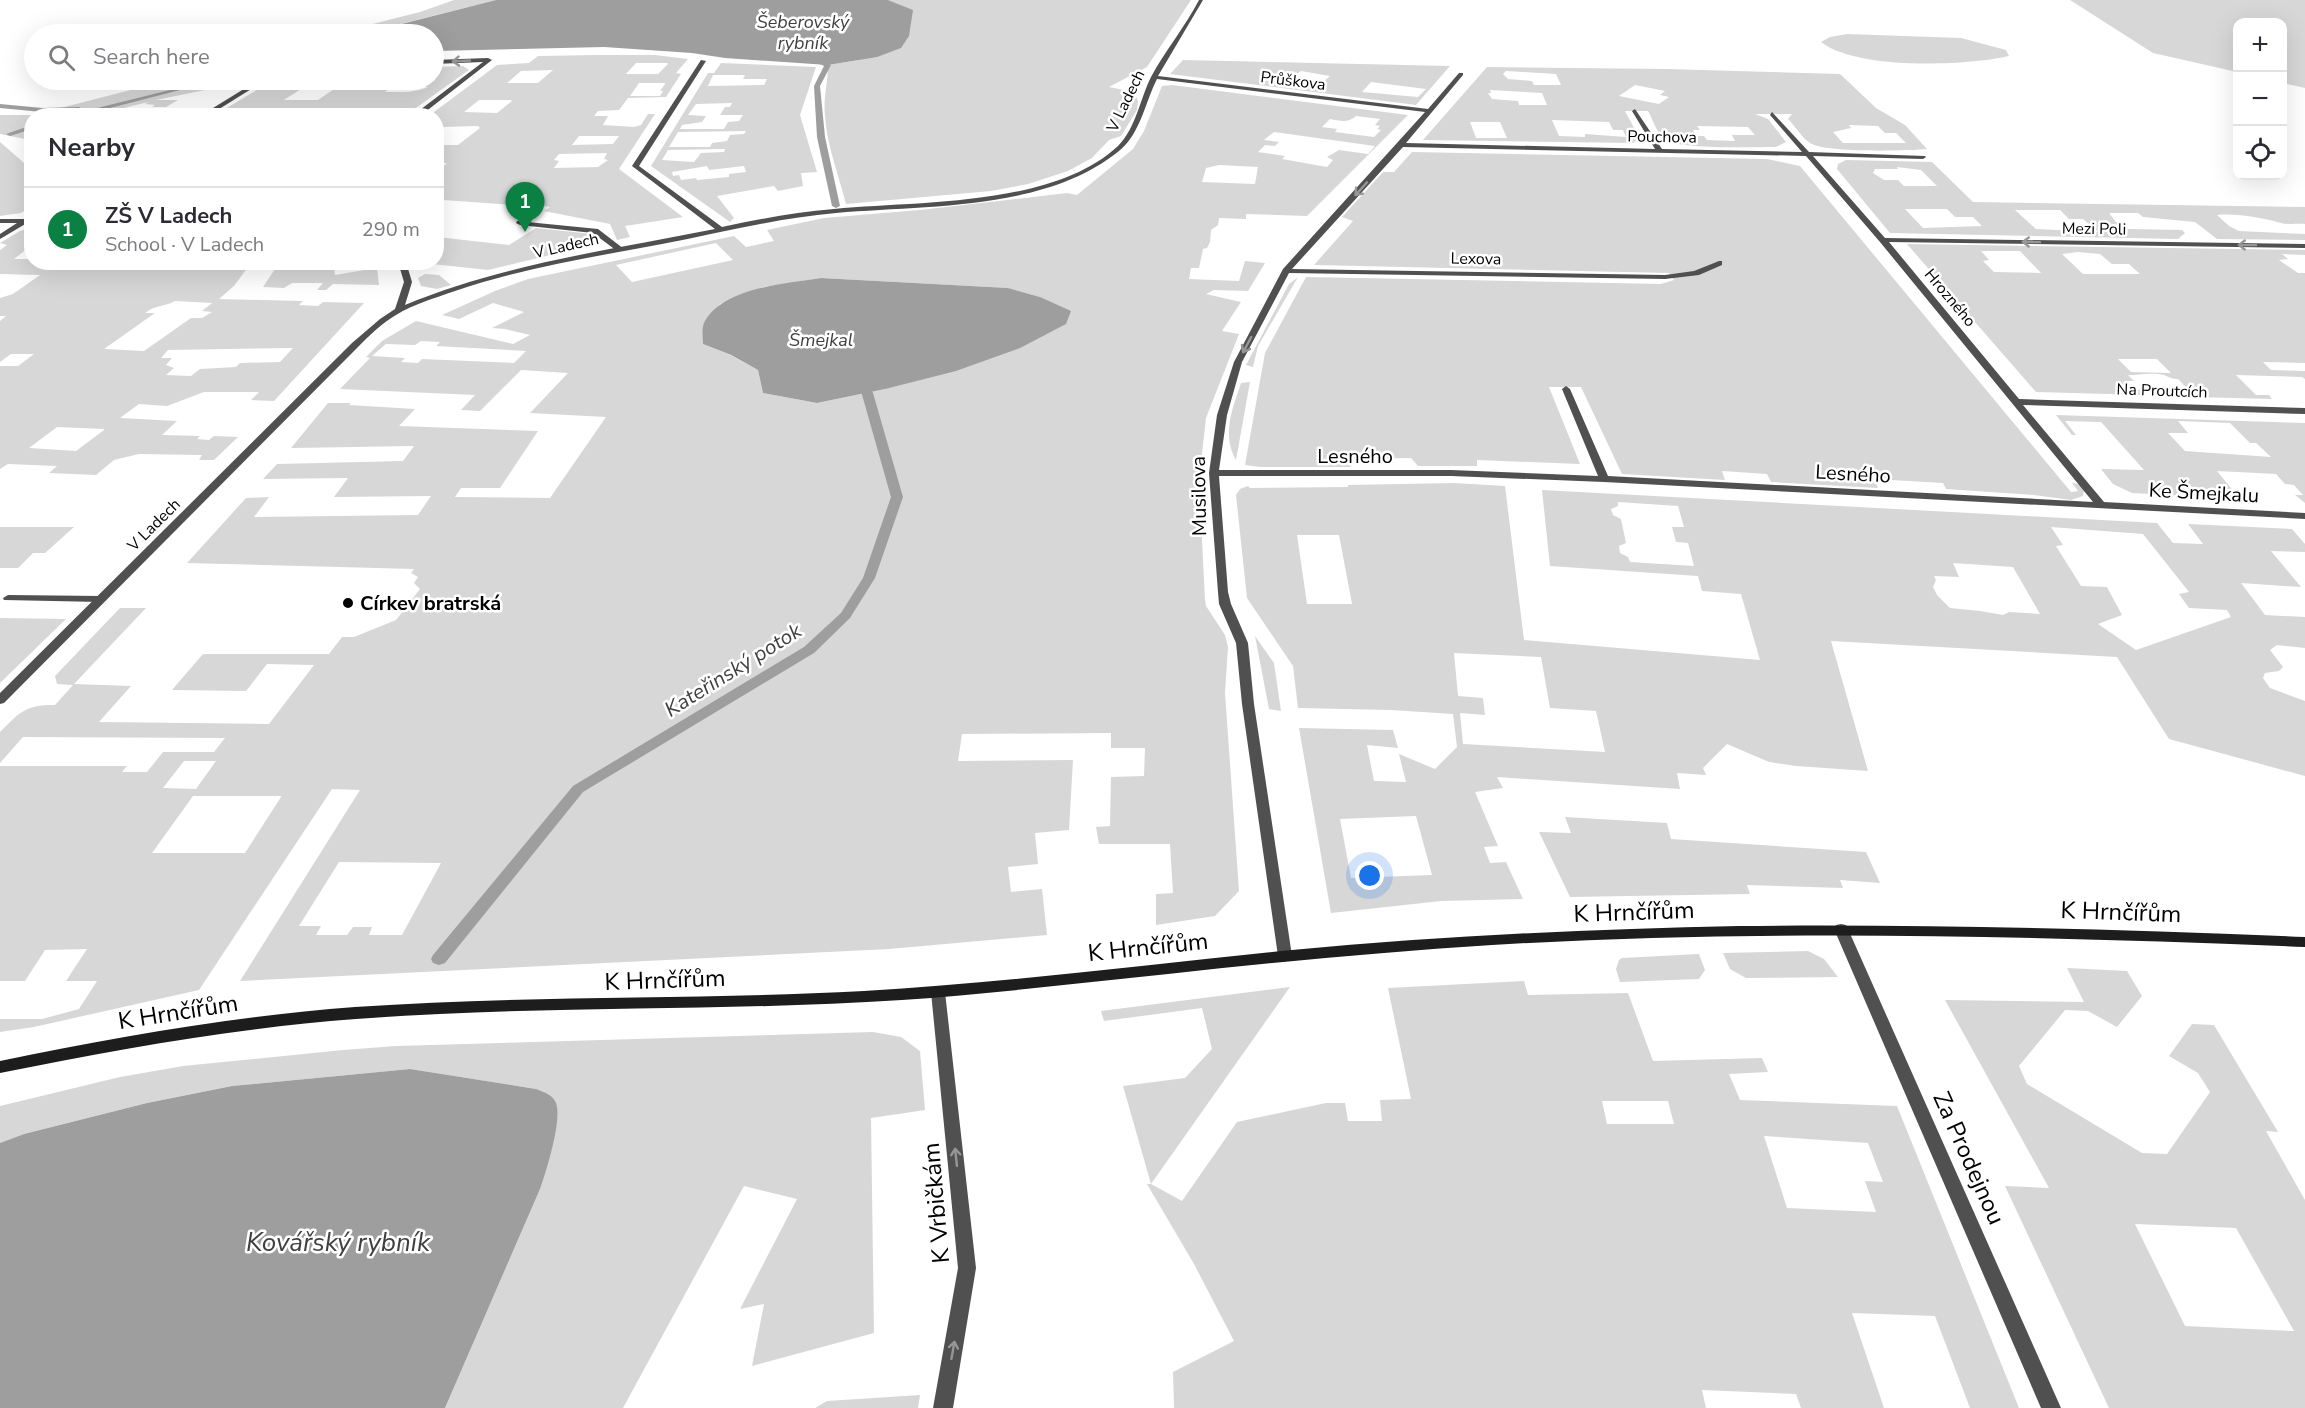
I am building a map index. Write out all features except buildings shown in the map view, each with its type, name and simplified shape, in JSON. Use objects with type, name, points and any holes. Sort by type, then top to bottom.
[{"type":"street","name":"V Ladech","points":[[0,700],[355,345],[378,324],[399,310],[434,296],[494,279],[620,249],[826,212],[940,202],[1050,186],[1078,176],[1118,149],[1130,135],[1154,77],[1201,0]]},
{"type":"street","points":[[426,108],[489,60],[444,62]]},
{"type":"street","points":[[703,62],[635,166],[721,230]]},
{"type":"street","name":"Musilova","points":[[1285,956],[1248,704],[1242,643],[1223,592],[1214,473],[1222,415],[1238,362],[1286,271],[1401,145],[1461,74]]},
{"type":"street","name":"Průškova","points":[[1154,77],[1429,111]]},
{"type":"street","points":[[216,108],[246,90]]},
{"type":"street","points":[[1635,111],[1660,151]]},
{"type":"street","name":"Hrozného","points":[[1772,114],[1883,240],[2101,505]]},
{"type":"street","name":"Pouchova","points":[[1401,145],[1923,157]]},
{"type":"street","points":[[0,221],[24,220]]},
{"type":"street","points":[[0,237],[24,223]]},
{"type":"street","points":[[520,223],[595,231],[620,249]]},
{"type":"street","name":"Mezi Poli","points":[[1883,240],[2305,246]]},
{"type":"street","name":"Lexova","points":[[1286,271],[1665,279],[1696,273],[1719,263]]},
{"type":"street","points":[[399,310],[408,282],[404,270]]},
{"type":"street","points":[[1566,389],[1604,479]]},
{"type":"street","name":"Na Proutcích","points":[[2017,402],[2305,411]]},
{"type":"street","name":"Lesného","points":[[1214,473],[1451,473],[2101,505]]},
{"type":"street","name":"Ke Šmejkalu","points":[[2101,505],[2305,516]]},
{"type":"street","points":[[8,598],[101,599]]},
{"type":"street","name":"K Hrnčířům","points":[[0,1067],[211,1028],[340,1015],[442,1009],[813,999],[938,992],[1285,956],[1547,937],[1841,929],[2121,934],[2305,942]]},
{"type":"street","name":"Za Prodejnou","points":[[1841,929],[2051,1408]]},
{"type":"street","name":"K Vrbičkám","points":[[938,992],[967,1268],[943,1408]]},
{"type":"shaded area","points":[[454,0],[496,0],[400,24],[373,24],[420,12]]},
{"type":"shaded area","points":[[888,0],[1191,0],[1147,67],[1109,87],[1134,92],[1138,101],[1137,110],[1121,136],[1109,140],[1092,158],[1068,171],[1028,184],[991,191],[846,204],[826,127],[828,65],[859,60],[912,10]]},
{"type":"shaded area","points":[[2070,0],[2305,0],[2305,88],[2287,84],[2287,18],[2233,18],[2233,71],[2153,53]]},
{"type":"shaded area","points":[[1847,34],[1961,38],[2006,50],[2009,56],[1966,62],[1885,61],[1837,51],[1821,42],[1830,37]]},
{"type":"shaded area","points":[[655,55],[688,59],[676,73],[681,74],[666,97],[628,98],[619,110],[598,111],[594,116],[608,116],[603,125],[634,127],[641,125],[648,114],[655,114],[619,169],[683,217],[625,226],[630,237],[617,240],[610,224],[544,211],[550,207],[522,202],[514,205],[444,200],[444,166],[447,163],[444,163],[444,145],[458,145],[480,128],[478,126],[444,127],[444,108],[439,108],[497,65],[529,63],[538,56]],"holes":[[[636,63],[667,63],[668,64],[658,74],[626,74]],[[553,70],[538,83],[507,83],[521,71]],[[639,83],[665,83],[660,96],[630,96]],[[479,100],[511,100],[512,101],[497,113],[464,112]],[[579,136],[619,136],[613,144],[572,145]],[[607,153],[604,159],[608,160],[598,167],[554,168],[559,161],[554,160],[559,154]]]},
{"type":"shaded area","points":[[1183,60],[1450,66],[1416,105],[1170,74]],"holes":[[[1301,71],[1330,76],[1321,84],[1307,85],[1278,79],[1285,72],[1298,73]],[[1371,82],[1426,89],[1418,97],[1362,92]]]},
{"type":"shaded area","points":[[721,63],[816,67],[800,115],[817,172],[801,173],[803,186],[778,191],[774,186],[717,196],[734,218],[730,222],[651,166],[708,73],[714,73]],"holes":[[[713,75],[745,75],[743,79],[767,79],[764,85],[708,86]],[[732,103],[730,107],[725,107],[720,115],[743,115],[739,121],[728,122],[724,129],[680,129],[682,125],[702,122],[706,116],[688,115],[696,104]],[[746,131],[744,134],[730,135],[727,141],[712,143],[710,147],[669,147],[678,132]],[[725,149],[724,152],[701,153],[694,162],[662,160],[668,150]],[[707,166],[709,170],[744,166],[746,172],[729,174],[729,177],[697,180],[696,178],[681,180],[679,175],[673,176],[672,172]]]},
{"type":"shaded area","points":[[463,66],[469,70],[444,88],[444,67]]},
{"type":"shaded area","points":[[1487,67],[1667,69],[1840,74],[1876,108],[1905,125],[1927,149],[1866,150],[1818,146],[1807,141],[1788,119],[1792,114],[1755,114],[1768,119],[1786,142],[1776,147],[1684,145],[1671,143],[1664,139],[1648,111],[1625,111],[1640,139],[1633,143],[1423,140]],"holes":[[[1506,71],[1556,74],[1561,85],[1534,85],[1532,81],[1508,79],[1503,74]],[[1635,85],[1665,91],[1660,95],[1669,97],[1659,104],[1619,96]],[[1490,90],[1542,93],[1547,105],[1519,105],[1518,101],[1492,99],[1488,93],[1491,93]],[[1552,120],[1609,122],[1613,130],[1623,130],[1626,137],[1585,134],[1585,137],[1559,136]],[[1470,122],[1500,122],[1507,138],[1476,138]],[[1849,125],[1878,126],[1885,133],[1896,133],[1906,143],[1843,143],[1833,132],[1851,128]],[[1697,126],[1748,127],[1755,135],[1732,135],[1735,141],[1707,140],[1704,136],[1696,136],[1693,130],[1700,130]]]},
{"type":"shaded area","points":[[1172,85],[1408,115],[1307,216],[1246,214],[1246,219],[1219,218],[1218,225],[1211,230],[1207,248],[1203,249],[1199,268],[1191,268],[1189,279],[1239,281],[1245,261],[1265,263],[1248,291],[1214,290],[1206,294],[1241,302],[1222,331],[1239,334],[1206,418],[1199,480],[1206,606],[1225,635],[1228,647],[1225,693],[1239,891],[1215,916],[1156,925],[1156,894],[1173,893],[1170,844],[1099,844],[1096,827],[1110,826],[1111,777],[1144,776],[1145,748],[1111,748],[1111,733],[962,734],[958,761],[1073,760],[1069,830],[1035,833],[1038,864],[1008,867],[1011,892],[1042,889],[1047,935],[889,949],[240,981],[360,790],[332,789],[199,990],[34,1027],[0,1032],[0,1019],[42,1019],[79,1009],[97,981],[66,981],[87,949],[45,950],[25,981],[0,981],[0,766],[127,766],[122,772],[147,772],[163,752],[214,752],[225,738],[23,737],[0,763],[0,732],[30,708],[55,705],[73,685],[57,684],[55,676],[120,608],[146,608],[74,684],[131,686],[99,722],[269,724],[314,665],[267,664],[246,691],[172,690],[203,654],[329,654],[342,637],[354,637],[396,620],[420,589],[414,583],[418,577],[411,573],[414,569],[187,563],[246,498],[269,497],[254,517],[418,515],[431,496],[334,497],[348,478],[263,479],[277,464],[403,461],[414,446],[291,448],[328,403],[415,409],[399,426],[538,431],[500,488],[461,488],[455,497],[550,498],[606,417],[530,413],[568,373],[521,370],[480,411],[461,410],[475,395],[340,389],[370,358],[366,357],[382,341],[416,321],[513,344],[530,335],[492,328],[524,312],[493,303],[459,319],[442,315],[528,279],[734,236],[746,247],[774,241],[767,230],[824,218],[920,210],[1067,193],[1077,195],[1133,149],[1144,131],[1162,86]],"holes":[[[1356,116],[1380,119],[1375,125],[1380,126],[1377,129],[1381,130],[1374,137],[1335,132],[1337,129],[1322,127],[1330,119],[1350,120]],[[1274,132],[1375,146],[1368,154],[1339,150],[1327,157],[1333,160],[1327,167],[1282,159],[1285,156],[1258,152],[1265,145],[1275,146],[1279,142],[1264,140]],[[1219,165],[1258,167],[1255,184],[1202,182],[1206,168]],[[716,243],[733,260],[632,282],[616,265]],[[821,278],[1008,288],[1040,297],[885,389],[817,403],[763,393],[758,370],[703,344],[720,304],[763,287]],[[421,341],[440,342],[436,346],[526,351],[514,363],[422,359],[418,363],[401,362],[405,358],[372,356],[386,344],[415,345]],[[184,761],[216,761],[196,789],[163,788]],[[193,796],[281,797],[245,853],[152,853]],[[339,862],[441,863],[402,935],[369,935],[372,927],[353,927],[347,935],[316,935],[321,926],[299,926]]]},
{"type":"shaded area","points":[[131,90],[205,90],[156,100],[178,100],[166,107],[152,107],[155,105],[145,104],[148,102],[124,108],[60,108]]},
{"type":"shaded area","points":[[257,90],[299,90],[284,100],[318,100],[333,90],[408,92],[441,90],[416,108],[227,108]]},
{"type":"shaded area","points":[[0,115],[24,115],[24,139],[0,134]]},
{"type":"shaded area","points":[[0,142],[24,163],[24,211],[0,216]]},
{"type":"shaded area","points":[[1412,152],[1767,159],[1800,166],[2071,492],[2078,491],[2072,483],[2079,484],[2084,490],[2083,496],[2071,500],[1946,489],[1943,483],[1874,479],[1878,488],[1771,482],[1767,474],[1722,471],[1725,480],[1622,474],[1581,387],[1549,387],[1580,464],[1477,460],[1477,466],[1418,466],[1411,458],[1350,459],[1351,467],[1245,465],[1265,353],[1306,277],[1661,284],[1674,280],[1669,273],[1314,265],[1353,221],[1342,217],[1383,172],[1394,172]]},
{"type":"shaded area","points":[[1846,160],[1932,162],[1973,202],[2305,207],[2305,224],[2284,224],[2241,215],[2217,215],[2229,226],[2239,231],[2305,234],[2305,240],[2217,239],[2195,222],[2143,217],[2138,213],[2109,213],[2116,222],[2128,229],[2182,230],[2185,233],[2178,239],[1890,233],[1837,169],[1838,164]],"holes":[[[1897,167],[1921,170],[1937,186],[1904,186],[1898,180],[1884,180],[1873,173],[1875,169],[1898,169]],[[1905,209],[1947,209],[1955,217],[1973,217],[1982,226],[1923,228]],[[2015,210],[2060,210],[2069,219],[2083,219],[2098,232],[2036,229]]]},
{"type":"shaded area","points":[[536,228],[593,234],[567,251],[488,270],[444,265],[444,238],[509,245]]},
{"type":"shaded area","points":[[24,230],[24,251],[14,259],[24,259],[24,270],[246,270],[234,286],[219,299],[303,301],[299,305],[318,306],[323,302],[364,303],[274,401],[251,400],[259,392],[204,392],[167,406],[139,404],[120,418],[177,421],[162,435],[200,436],[197,439],[209,440],[214,436],[238,437],[214,460],[199,460],[202,455],[139,454],[114,460],[96,475],[49,473],[57,466],[8,464],[0,469],[0,366],[18,366],[34,354],[11,354],[0,362],[0,321],[6,316],[0,316],[0,298],[13,294],[40,275],[0,274],[0,250],[7,245],[0,243]],"holes":[[[175,301],[212,303],[202,311],[212,312],[202,318],[191,318],[144,351],[104,349],[155,313],[145,313],[156,307]],[[293,348],[280,362],[240,363],[236,367],[200,369],[191,376],[166,375],[174,368],[166,365],[172,358],[161,358],[168,350]],[[57,427],[104,429],[104,430],[76,451],[29,448]]]},
{"type":"shaded area","points":[[1907,244],[2305,250],[2305,255],[2282,254],[2288,259],[2279,260],[2298,273],[2305,273],[2305,363],[2263,362],[2271,370],[2305,371],[2305,379],[2302,377],[2236,375],[2256,395],[2269,395],[2272,399],[2195,397],[2178,379],[2155,374],[2128,375],[2134,381],[2124,381],[2132,389],[2140,390],[2145,395],[2036,392]],"holes":[[[1981,251],[2020,251],[2041,273],[1994,272],[1983,261],[1989,260]],[[2078,252],[2100,254],[2112,264],[2129,264],[2140,274],[2083,274],[2062,254]],[[2118,359],[2157,359],[2171,373],[2131,372]]]},
{"type":"shaded area","points":[[274,270],[334,270],[335,275],[377,270],[379,285],[333,284],[326,290],[317,290],[323,283],[292,283],[284,288],[263,287]]},
{"type":"shaded area","points":[[425,274],[439,275],[451,285],[437,289],[421,286],[418,278]]},
{"type":"shaded area","points":[[1298,277],[1258,346],[1253,367],[1246,365],[1289,284]]},
{"type":"shaded area","points":[[1250,382],[1236,460],[1229,441],[1230,421],[1241,383]]},
{"type":"shaded area","points":[[2056,415],[2305,423],[2305,503],[2295,495],[2303,495],[2294,485],[2285,484],[2276,474],[2217,471],[2240,499],[2132,493],[2113,484],[2101,469],[2144,470],[2101,422],[2065,421],[2076,435],[2072,435]],"holes":[[[2178,421],[2230,423],[2250,443],[2256,443],[2271,457],[2185,451],[2168,433],[2188,433]]]},
{"type":"shaded area","points":[[1454,483],[1505,486],[1524,640],[1760,660],[1741,594],[1702,591],[1698,576],[1550,566],[1542,490],[2157,523],[2173,543],[2203,544],[2188,524],[2292,529],[2305,544],[2305,552],[2271,551],[2301,587],[2241,583],[2265,615],[2305,617],[2305,648],[2277,645],[2270,650],[2283,667],[2279,671],[2265,673],[2263,678],[2270,688],[2305,701],[2305,776],[2169,739],[2117,657],[1831,641],[1868,771],[1769,762],[1727,744],[1703,768],[1706,775],[1677,773],[1680,789],[1497,777],[1503,788],[1475,792],[1498,846],[1484,847],[1490,863],[1506,862],[1523,899],[1441,901],[1331,913],[1299,728],[1393,730],[1398,748],[1367,745],[1374,781],[1406,782],[1399,754],[1435,769],[1457,747],[1453,714],[1298,708],[1293,666],[1247,598],[1236,495],[1240,489],[1248,486],[1250,488],[1348,487],[1348,485]],"holes":[[[1618,502],[1678,506],[1684,527],[1672,527],[1676,542],[1688,543],[1694,566],[1630,562],[1628,557],[1620,553],[1619,546],[1626,543],[1621,519],[1613,515],[1611,509],[1618,506]],[[2051,527],[2143,534],[2189,592],[2179,594],[2189,608],[2227,610],[2231,617],[2136,650],[2098,624],[2122,615],[2107,587],[2081,586],[2056,546],[2063,545]],[[1297,535],[1339,535],[1352,604],[1307,604]],[[1953,563],[2013,567],[2040,614],[2009,612],[2003,615],[1950,608],[1937,595],[1933,587],[1936,580],[1934,576],[1959,577]],[[1454,653],[1541,657],[1550,708],[1596,711],[1605,752],[1463,744],[1460,713],[1485,715],[1483,698],[1458,696]],[[1416,816],[1432,875],[1351,878],[1340,819]]]},
{"type":"shaded area","points":[[0,527],[74,527],[45,553],[33,553],[18,568],[0,568]]},
{"type":"shaded area","points":[[0,618],[66,619],[0,683]]},
{"type":"shaded area","points":[[1255,636],[1274,663],[1281,711],[1269,709]]},
{"type":"shaded area","points":[[1565,817],[1667,823],[1671,839],[1866,852],[1880,883],[1840,880],[1843,888],[1747,885],[1750,894],[1570,897],[1539,832],[1571,833]]},
{"type":"shaded area","points":[[1808,951],[1824,959],[1838,977],[1746,978],[1730,969],[1723,953]]},
{"type":"shaded area","points":[[1699,954],[1705,970],[1699,979],[1620,982],[1616,969],[1622,958]]},
{"type":"shaded area","points":[[2067,968],[2127,971],[2142,996],[2117,1027],[2088,1011],[2065,1010],[2019,1066],[2027,1084],[2142,1153],[2167,1154],[2210,1092],[2198,1073],[2169,1056],[2192,1024],[2214,1025],[2278,1132],[2266,1131],[2305,1200],[2305,1408],[2109,1408],[2005,1186],[2049,1188],[1945,1000],[2084,1002]],"holes":[[[2135,1224],[2236,1228],[2294,1331],[2185,1326]]]},
{"type":"shaded area","points":[[1524,981],[1528,995],[1628,993],[1653,1061],[1762,1058],[1768,1072],[1729,1074],[1740,1100],[1897,1106],[2019,1408],[1970,1408],[1935,1316],[1852,1313],[1884,1408],[1801,1408],[1796,1394],[1702,1390],[1706,1408],[1174,1408],[1173,1372],[1234,1341],[1194,1264],[1147,1184],[1182,1201],[1237,1122],[1326,1103],[1345,1103],[1348,1121],[1382,1121],[1380,1100],[1411,1099],[1388,988]],"holes":[[[1602,1101],[1668,1101],[1674,1124],[1607,1124]],[[1764,1136],[1868,1143],[1883,1182],[1865,1181],[1876,1212],[1787,1208]]]},
{"type":"shaded area","points":[[1290,987],[1151,1184],[1123,1086],[1185,1078],[1212,1049],[1202,1008],[1104,1021],[1101,1011]]},
{"type":"shaded area","points":[[873,1032],[901,1037],[920,1051],[925,1110],[871,1118],[874,1333],[752,1366],[764,1304],[740,1309],[797,1199],[744,1186],[623,1408],[445,1408],[540,1189],[536,1089],[410,1069],[232,1086],[147,1103],[24,1134],[0,1143],[0,1106],[120,1077],[183,1066],[396,1046]]},
{"type":"shaded area","points":[[920,1395],[918,1408],[815,1408],[827,1401]]},
{"type":"water","name":"Šeberovský rybník","points":[[496,0],[888,0],[913,10],[909,36],[901,48],[877,57],[828,65],[604,47],[444,51],[444,24],[401,24]]},
{"type":"water","name":"Šmejkal","points":[[821,278],[1008,288],[1040,297],[1071,311],[1066,324],[1020,348],[956,371],[817,403],[763,393],[758,370],[731,355],[703,344],[705,321],[726,301],[757,289]]},
{"type":"water","name":"Kovářský rybník","points":[[410,1069],[536,1089],[551,1097],[557,1108],[556,1131],[540,1189],[445,1408],[0,1408],[0,1143],[24,1134],[147,1103],[232,1086]]},
{"type":"waterway","name":"Kateřinský potok","points":[[812,58],[828,65],[817,86],[821,137],[836,206]]},
{"type":"waterway","points":[[101,108],[175,90]]},
{"type":"waterway","points":[[0,106],[24,108]]},
{"type":"waterway","points":[[10,134],[24,130]]},
{"type":"waterway","name":"Kateřinský potok","points":[[439,959],[578,789],[809,650],[846,615],[869,578],[897,497],[862,377]]},
{"type":"place","name":"ZŠ V Ladech","points":[[525,232]]},
{"type":"place","name":"Církev bratrská","points":[[348,603]]}]
